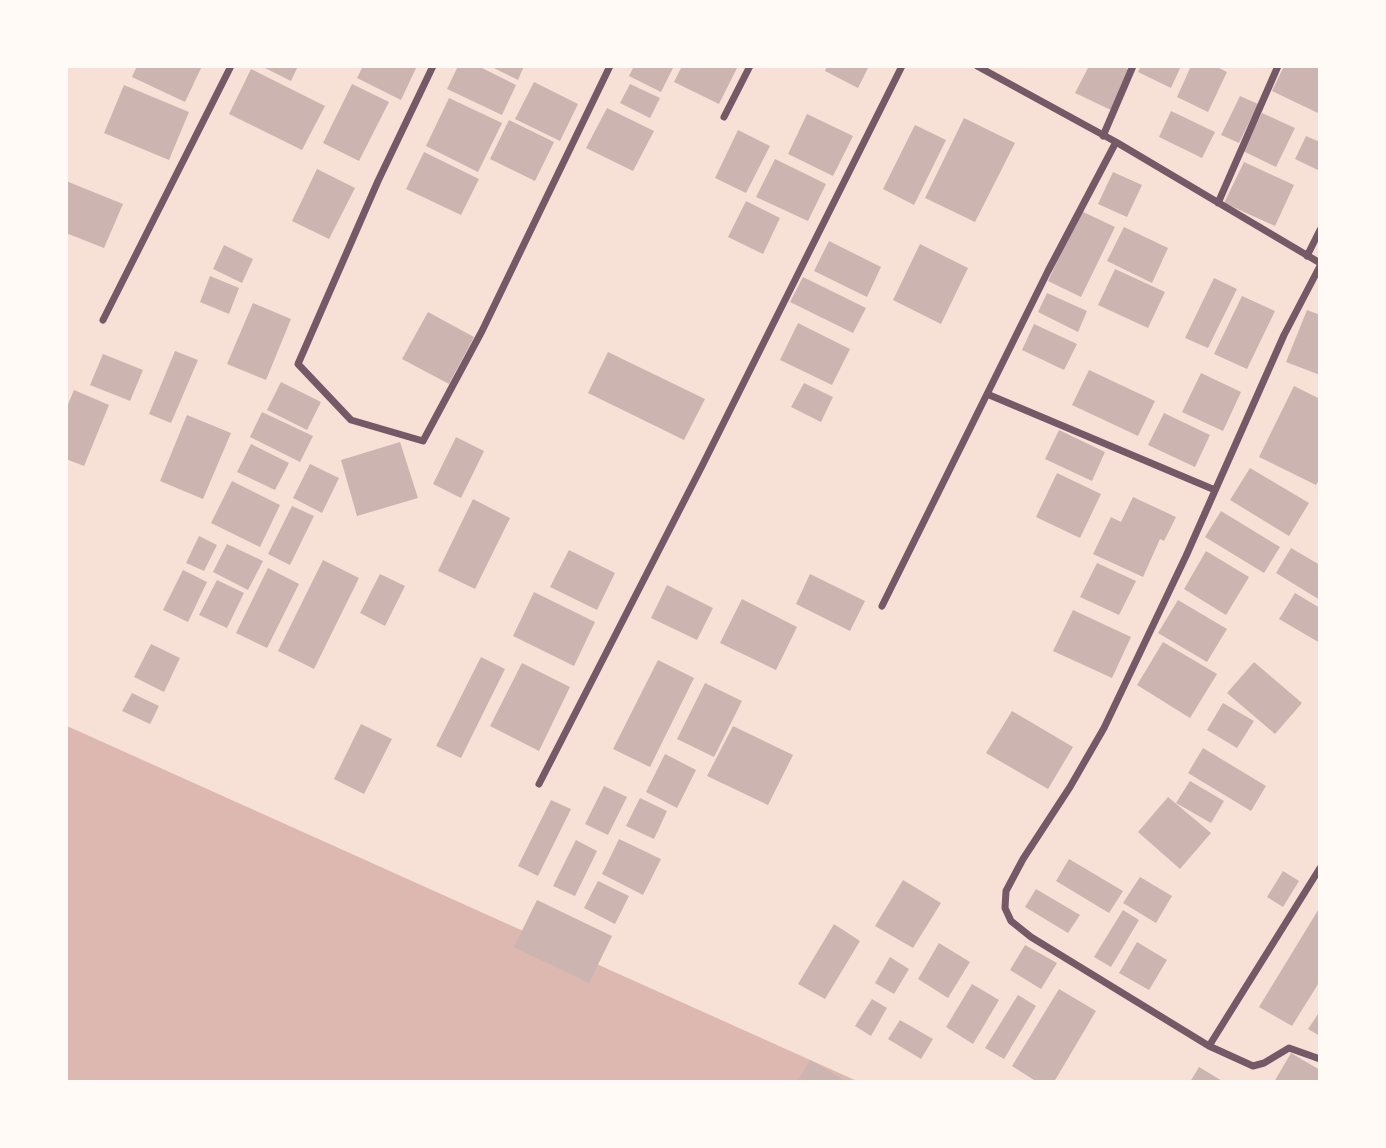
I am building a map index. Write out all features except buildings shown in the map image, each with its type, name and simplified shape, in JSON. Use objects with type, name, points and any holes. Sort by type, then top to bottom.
[{"type":"street","points":[[103,320],[231,66]]},
{"type":"street","points":[[433,66],[373,192],[298,364],[351,420],[423,441],[482,331],[611,66]]},
{"type":"street","points":[[724,117],[750,66]]},
{"type":"street","points":[[539,784],[902,66]]},
{"type":"street","points":[[977,66],[1116,142],[1320,265],[1284,335],[1104,728],[1006,891],[1006,908],[1011,921],[1031,937],[1209,1045],[1253,1066],[1264,1063],[1289,1048],[1320,1059]]},
{"type":"street","points":[[1103,135],[1133,66]]},
{"type":"street","points":[[1218,203],[1278,66]]},
{"type":"street","points":[[882,606],[1116,142]]},
{"type":"street","points":[[1307,256],[1320,230]]},
{"type":"street","points":[[987,394],[1215,490]]},
{"type":"street","points":[[1209,1045],[1320,868]]},
{"type":"shaded area","points":[[67,726],[857,1081],[67,1082]]}]
